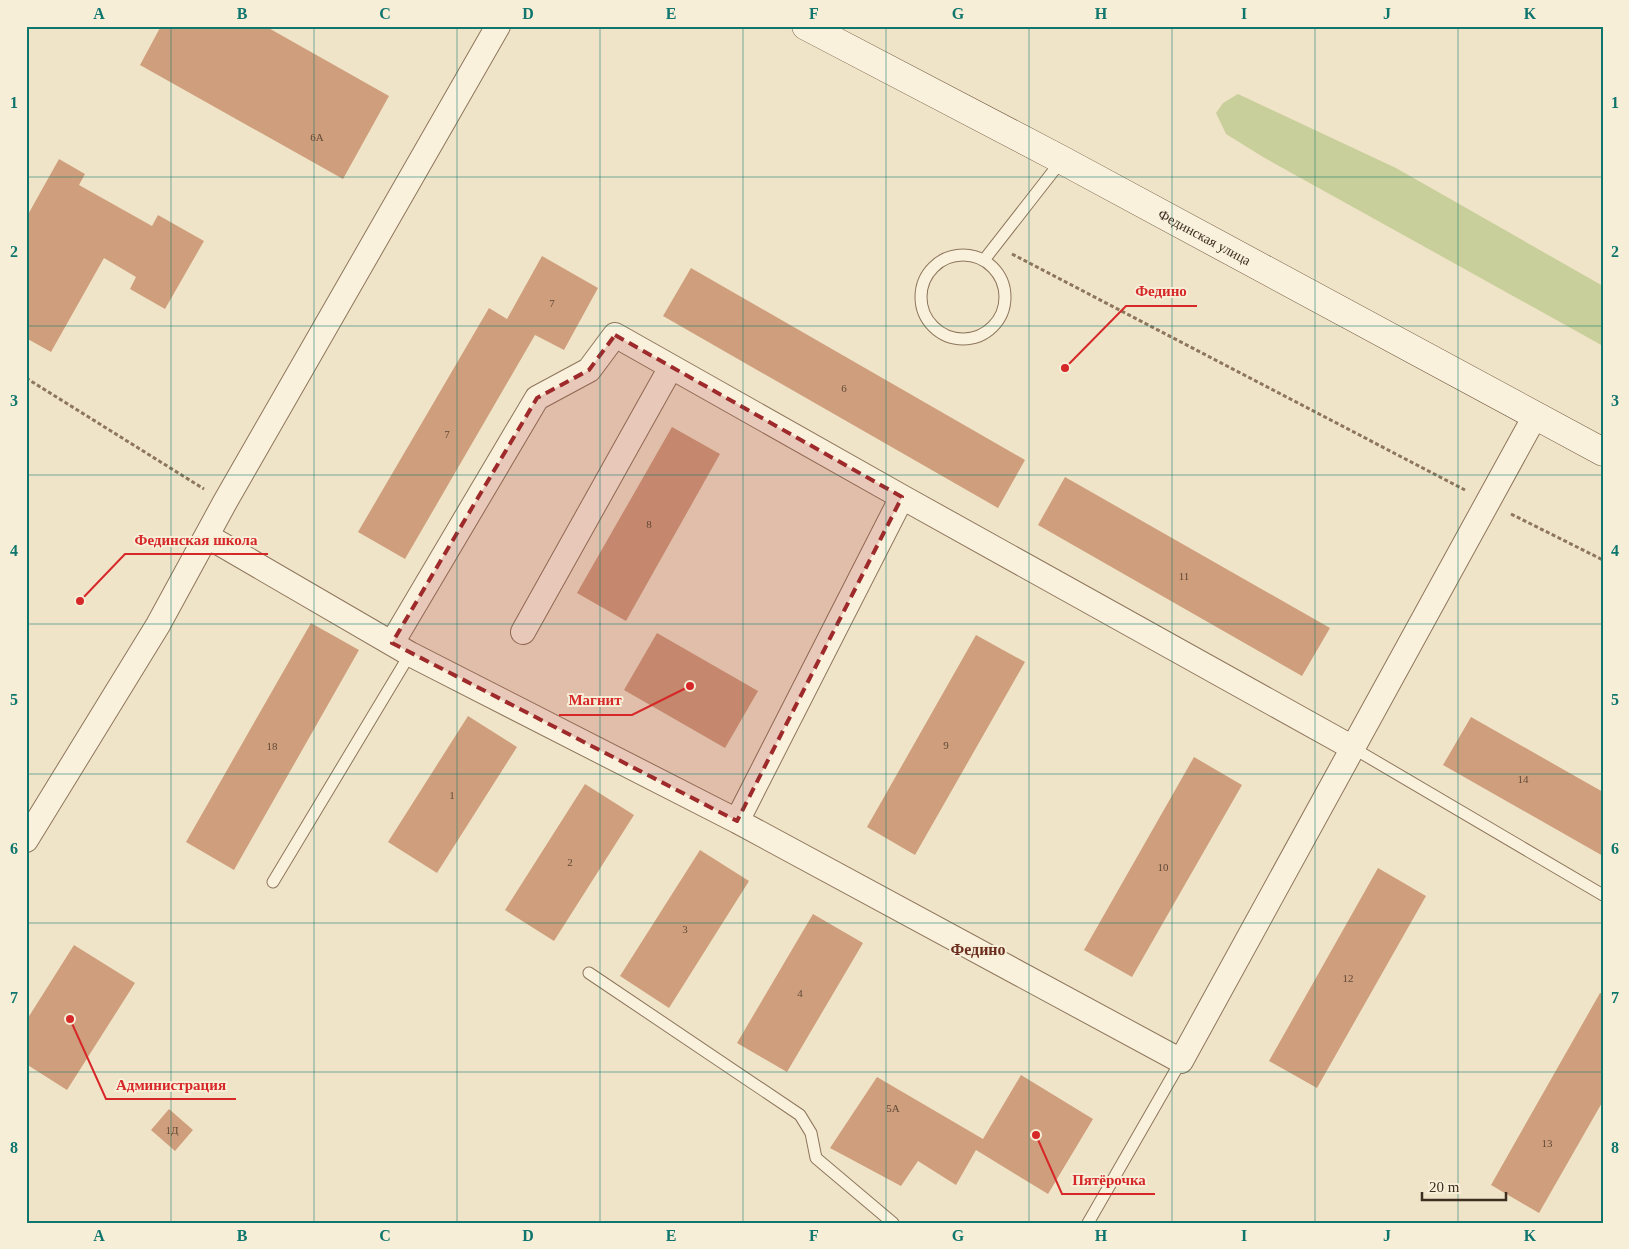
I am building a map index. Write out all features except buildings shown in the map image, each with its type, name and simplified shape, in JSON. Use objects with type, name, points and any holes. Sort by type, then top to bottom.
[{"type":"street","points":[[26,840],[158,625],[224,502],[498,26]]},
{"type":"street","name":"Фединская улица","points":[[806,26],[1062,160],[1603,452]]},
{"type":"street","points":[[401,649],[537,398],[589,370],[615,335],[1353,748]]},
{"type":"street","points":[[523,632],[672,367]]},
{"type":"street","points":[[207,536],[401,649],[736,822],[1181,1061],[1535,416]]},
{"type":"street","points":[[736,822],[902,497]]},
{"type":"lane","points":[[984,260],[1062,160]]},
{"type":"lane","points":[[957,255],[972,255],[984,260],[995,269],[1002,281],[1006,294],[1004,308],[999,320],[989,330],[977,337],[963,339],[950,337],[937,330],[927,320],[922,307],[921,293],[925,279],[932,267],[944,259],[957,255]]},
{"type":"lane","points":[[273,882],[401,649]]},
{"type":"lane","points":[[1353,748],[1603,895]]},
{"type":"lane","points":[[589,973],[800,1115],[811,1133],[816,1158],[893,1223]]},
{"type":"lane","points":[[1088,1223],[1181,1061]]},
{"type":"path","points":[[996,245],[1603,560]]},
{"type":"path","points":[[26,378],[224,502]]},
{"type":"highlighted area","points":[[615,335],[902,497],[737,821],[392,643],[537,398],[589,370]]},
{"type":"green space","points":[[1238,94],[1396,168],[1603,286],[1603,346],[1263,157],[1226,134],[1216,113],[1223,103]]},
{"type":"place","name":"Федино","points":[[1065,368]]},
{"type":"place","name":"Фединская школа","points":[[80,601]]},
{"type":"place","name":"Магнит","points":[[690,686]]},
{"type":"place","name":"Администрация","points":[[70,1019]]},
{"type":"place","name":"Пятёрочка","points":[[1036,1135]]},
{"type":"district","name":"Федино","points":[[978,949]]}]
